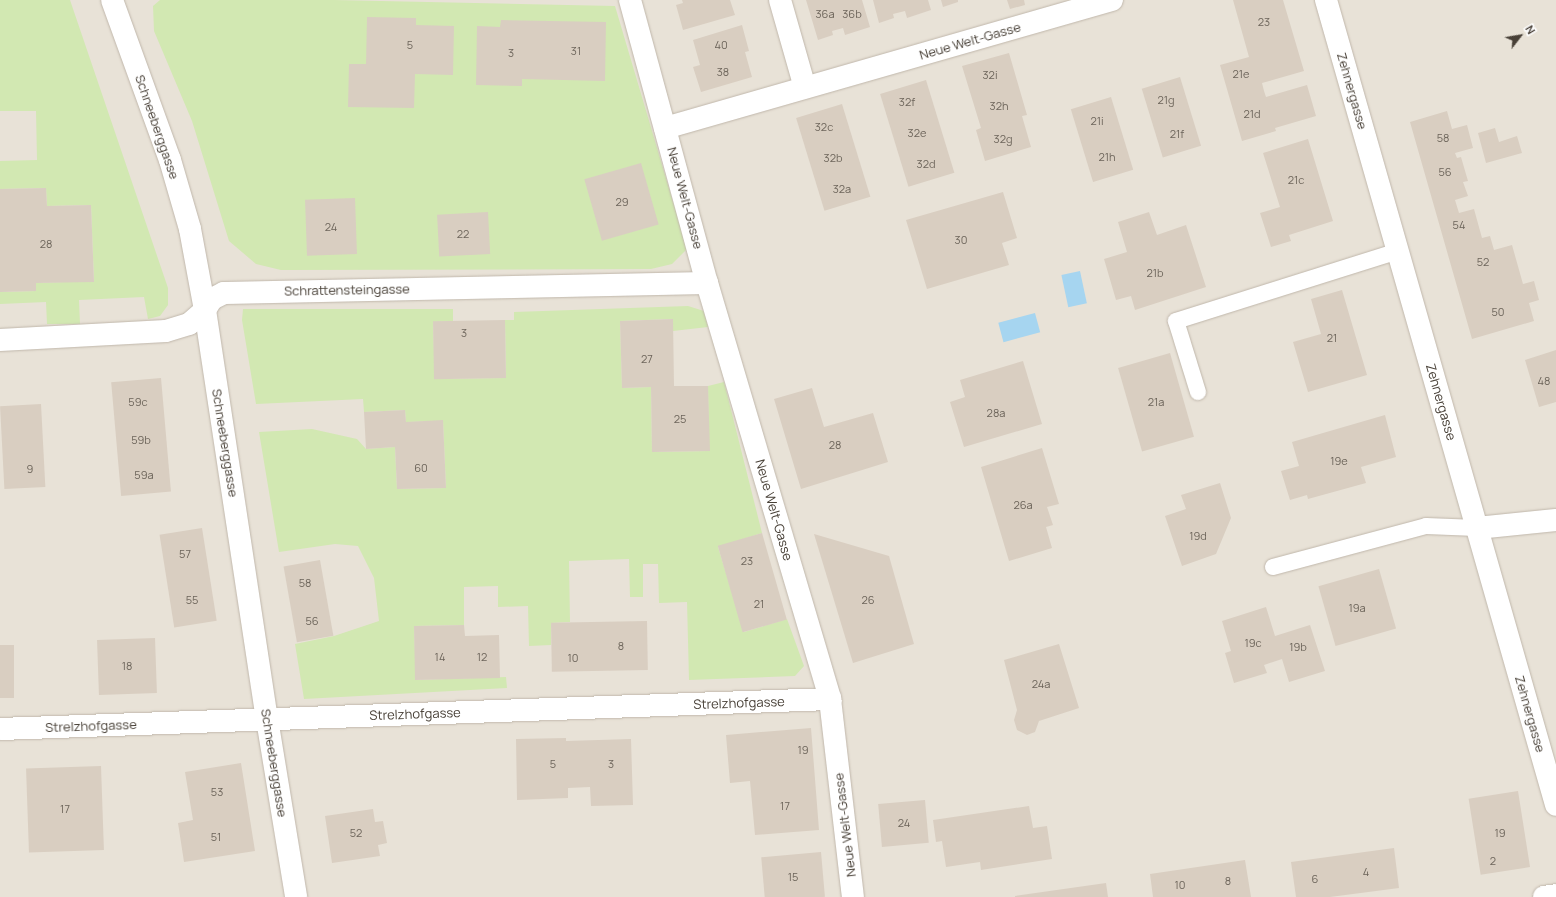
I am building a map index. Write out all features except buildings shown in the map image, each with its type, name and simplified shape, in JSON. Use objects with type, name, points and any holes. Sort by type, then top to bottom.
[{"type":"street","name":"Schneeberggasse","points":[[112,0],[170,160],[190,229],[205,310],[267,719],[296,897]]},
{"type":"street","name":"Neue Welt-Gasse","points":[[630,0],[707,283],[830,699],[853,897]]},
{"type":"street","points":[[780,0],[805,88]]},
{"type":"street","name":"Neue Welt-Gasse","points":[[666,128],[1112,0]]},
{"type":"street","name":"Zehnergasse","points":[[1326,0],[1556,805]]},
{"type":"street","name":"Schrattensteingasse","points":[[0,340],[166,331],[189,324],[205,310],[212,299],[224,293],[707,283]]},
{"type":"street","points":[[1477,528],[1556,520]]},
{"type":"street","name":"Strelzhofgasse","points":[[0,729],[830,699]]},
{"type":"street","points":[[1544,897],[1556,895]]},
{"type":"lane","points":[[1198,392],[1176,321],[1398,251]]},
{"type":"lane","points":[[1273,567],[1426,526],[1477,528]]},
{"type":"shaded area","points":[[0,0],[1556,0],[1556,897],[0,897]]},
{"type":"green space","points":[[0,0],[70,0],[168,288],[168,305],[160,316],[148,319],[144,297],[79,300],[80,324],[47,324],[46,302],[0,304],[0,292],[36,291],[36,283],[94,281],[91,205],[47,206],[46,188],[0,189],[0,161],[37,160],[36,111],[0,111]]},
{"type":"green space","points":[[160,0],[334,0],[615,6],[687,249],[672,264],[651,269],[281,270],[256,264],[229,241],[192,121],[154,31],[153,6]]},
{"type":"green space","points":[[688,306],[704,311],[708,327],[673,331],[672,319],[620,321],[622,388],[651,387],[652,452],[709,451],[708,386],[724,382],[762,533],[718,547],[744,632],[787,619],[804,666],[795,676],[689,680],[687,602],[659,603],[658,564],[643,564],[643,597],[630,597],[629,559],[569,561],[570,622],[551,623],[551,645],[529,646],[528,606],[498,607],[498,586],[464,587],[464,625],[414,626],[416,680],[506,677],[507,688],[304,699],[295,644],[334,636],[379,621],[374,578],[358,546],[335,544],[279,552],[259,432],[312,429],[357,439],[366,449],[395,447],[397,489],[446,488],[443,421],[406,422],[405,410],[364,412],[363,399],[256,404],[242,320],[243,309],[453,309],[453,321],[433,322],[435,379],[506,378],[505,320],[514,320],[514,312]]},
{"type":"water","points":[[1080,271],[1087,303],[1068,307],[1061,275]]},
{"type":"water","points":[[1035,313],[1040,332],[1003,342],[998,323]]}]
